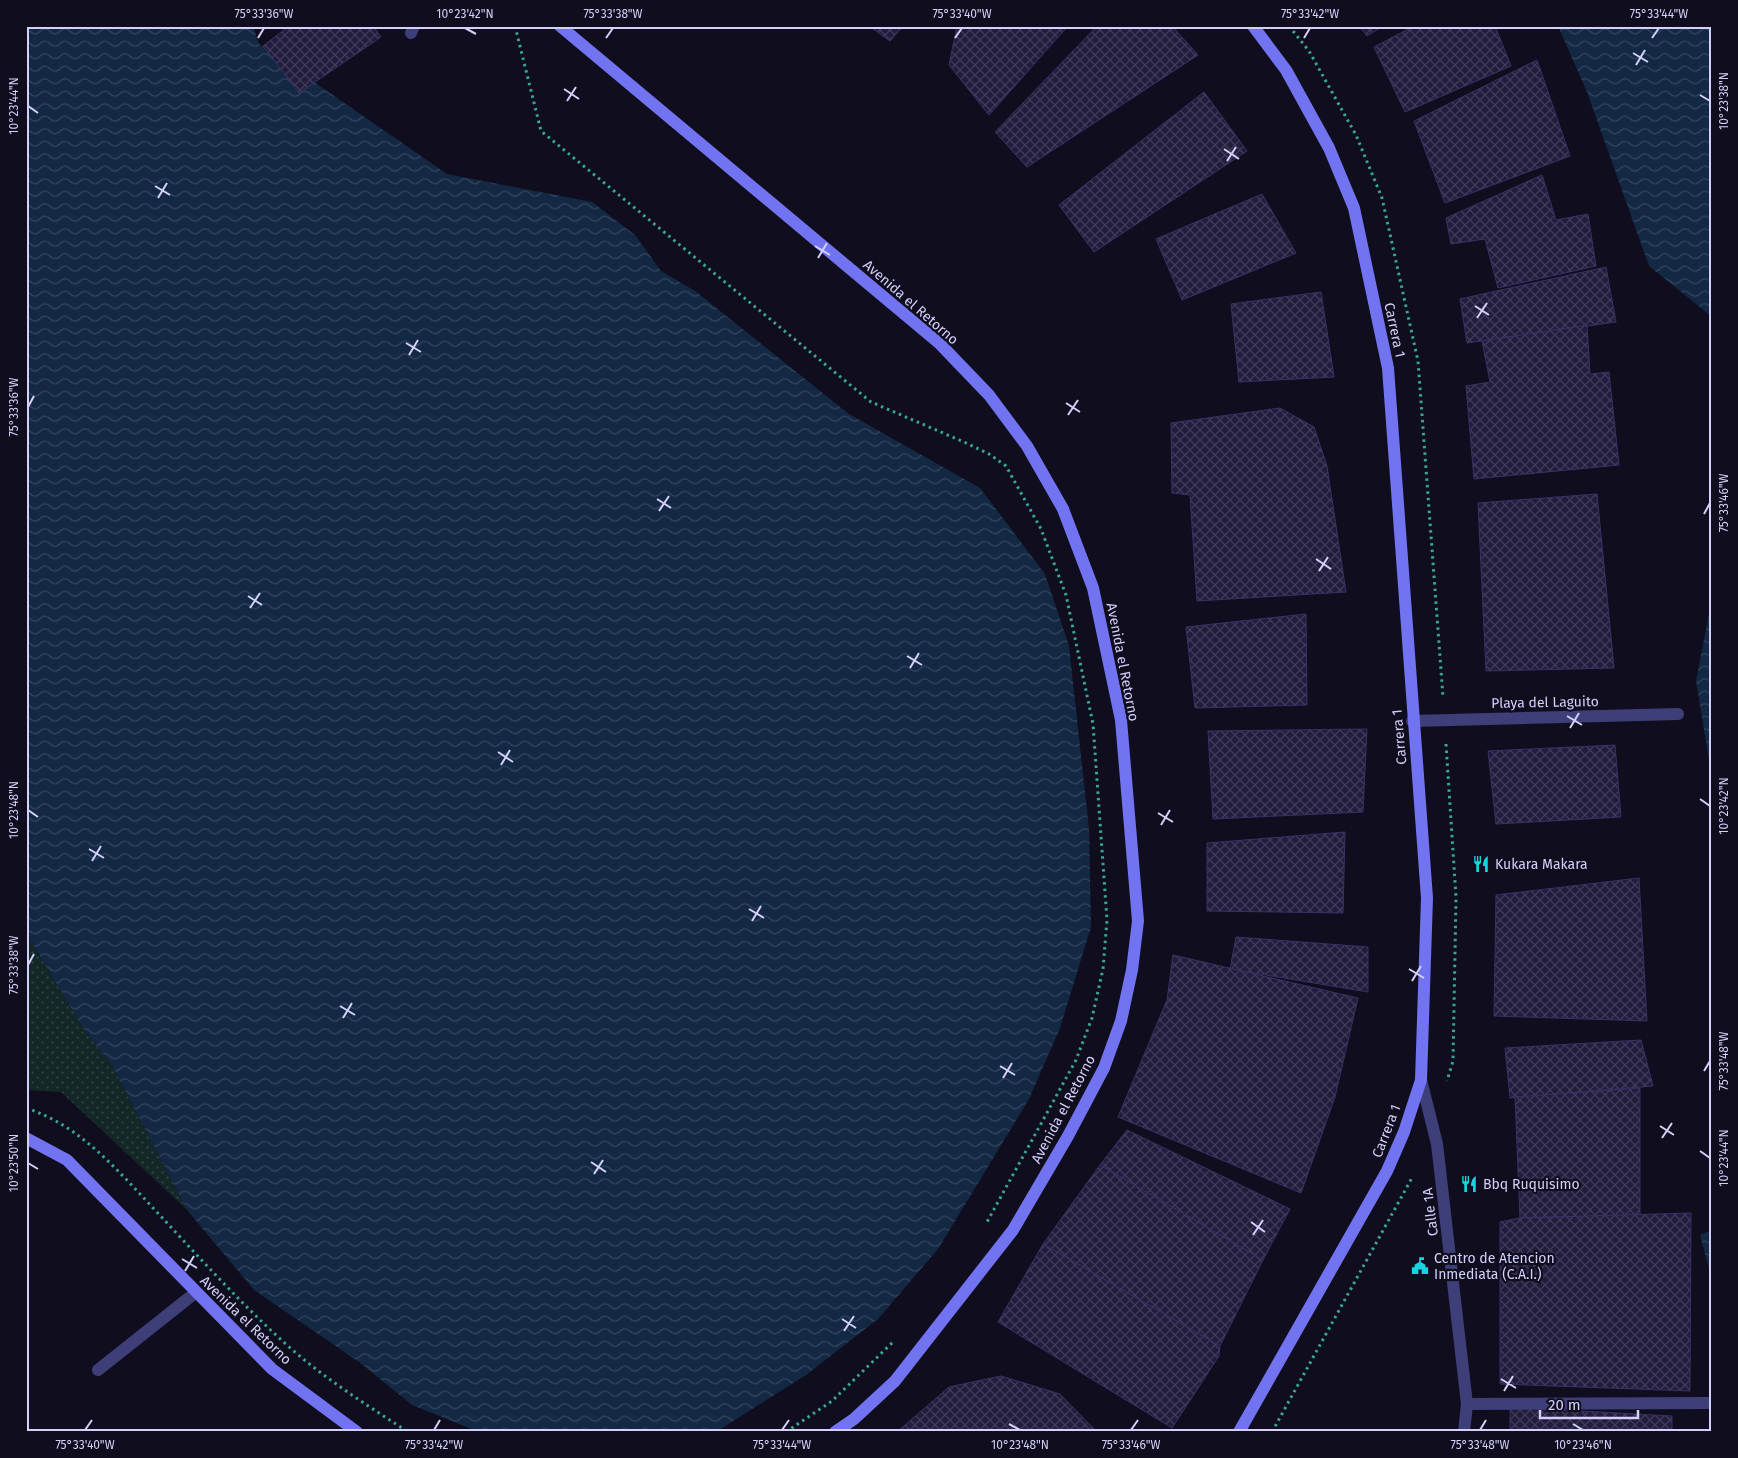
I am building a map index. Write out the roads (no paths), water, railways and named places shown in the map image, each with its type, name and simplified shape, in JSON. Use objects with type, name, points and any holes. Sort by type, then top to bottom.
[{"type":"main road","name":"Avenida el Retorno","points":[[560,26],[940,344],[989,395],[1027,446],[1063,508],[1093,588],[1121,720],[1138,921],[1132,970],[1121,1021],[1104,1068],[1068,1136],[1013,1230],[895,1381],[854,1419],[835,1432]]},
{"type":"main road","name":"Carrera 1","points":[[1238,1432],[1387,1171],[1404,1132],[1421,1080],[1427,898],[1412,721],[1388,368],[1354,208],[1329,148],[1286,70],[1252,26]]},
{"type":"main road","name":"Avenida el Retorno","points":[[30,1139],[67,1160],[150,1244],[195,1293],[272,1369],[357,1432]]},
{"type":"street","name":"Playa del Laguito","points":[[1412,721],[1678,714]]},
{"type":"street","name":"Calle 1A","points":[[1421,1080],[1437,1144],[1468,1404],[1464,1432]]},
{"type":"street","points":[[98,1370],[195,1293]]},
{"type":"street","points":[[1468,1404],[1708,1402]]},
{"type":"water","points":[[26,26],[253,26],[259,44],[447,174],[592,202],[635,235],[661,271],[695,291],[849,414],[980,488],[1045,574],[1069,646],[1089,829],[1091,927],[1060,1028],[1029,1099],[938,1249],[878,1319],[806,1375],[716,1432],[479,1432],[412,1405],[359,1362],[254,1290],[187,1210],[112,1066],[83,1028],[26,933]]},
{"type":"water","points":[[1558,26],[1712,26],[1712,317],[1649,266],[1587,92]]},
{"type":"water","points":[[1712,598],[1712,778],[1696,681]]},
{"type":"water","points":[[1712,1230],[1712,1280],[1700,1235]]},
{"type":"place","name":"Kukara Makara","points":[[1481,864]]},
{"type":"place","name":"Bbq Ruquisimo","points":[[1469,1184]]},
{"type":"place","name":"Centro de Atencion Inmediata (C.A.I.)","points":[[1420,1266]]}]
